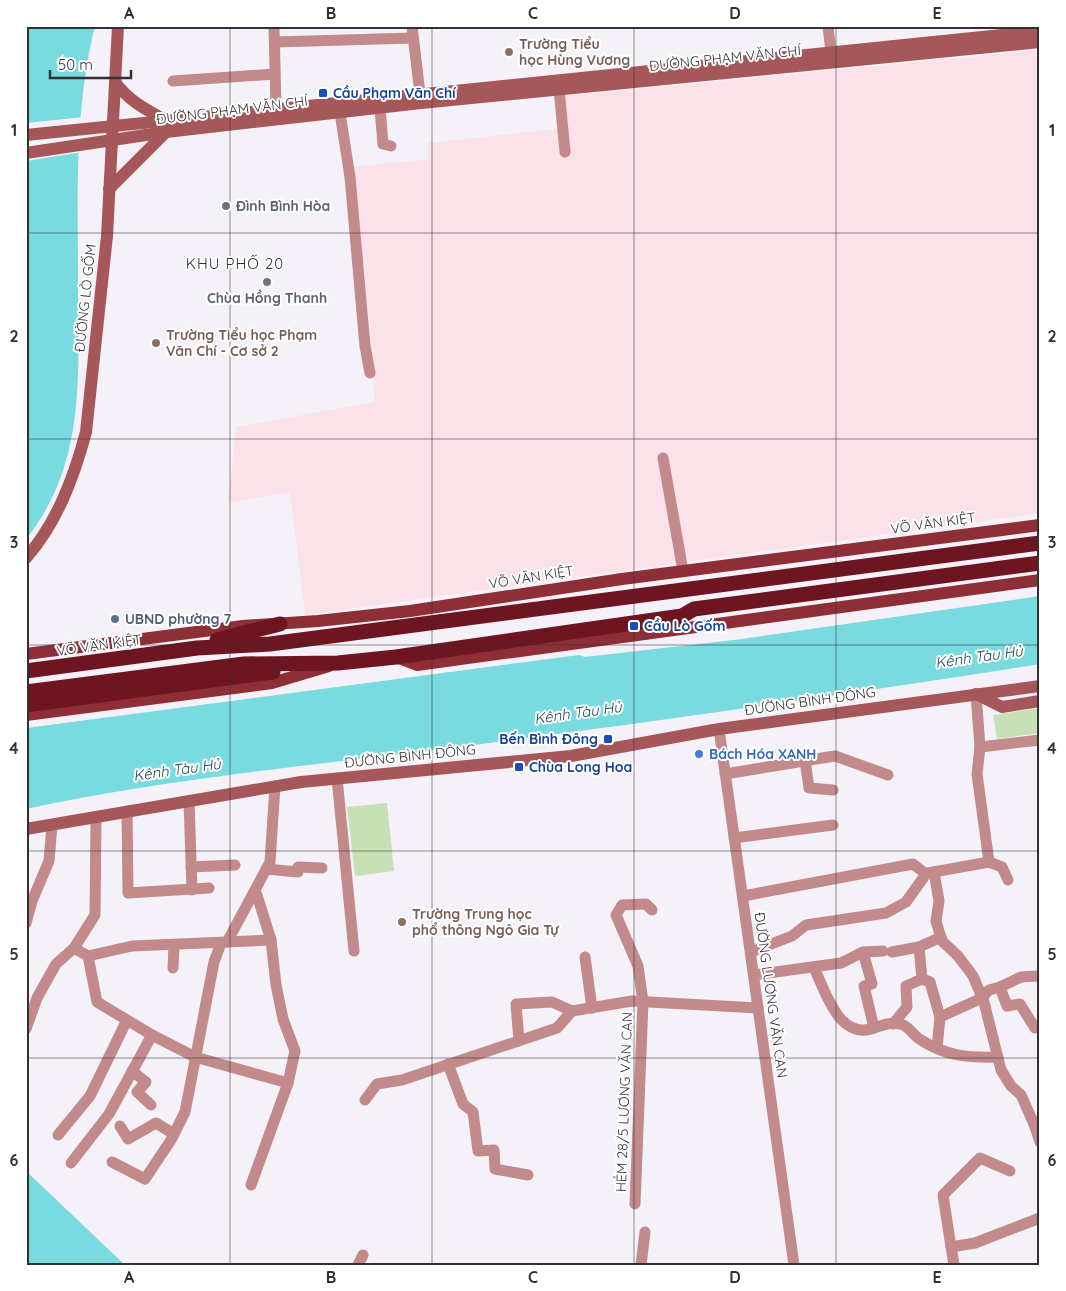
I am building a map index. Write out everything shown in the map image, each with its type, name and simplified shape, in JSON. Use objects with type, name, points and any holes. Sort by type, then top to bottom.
[{"type":"highway","name":"VÕ VĂN KIỆT","points":[[26,671],[197,648],[270,644],[1040,542]]},
{"type":"highway","points":[[26,705],[396,657],[682,616],[694,609],[1040,563]]},
{"type":"highway","points":[[197,648],[214,640],[280,624]]},
{"type":"highway","points":[[26,692],[244,664],[338,664]]},
{"type":"main road","name":"ĐƯỜNG LÒ GỐM","points":[[26,558],[50,526],[62,502],[86,432],[102,285],[118,26]]},
{"type":"main road","name":"ĐƯỜNG PHẠM VĂN CHÍ","points":[[26,153],[112,142],[166,126],[276,108],[559,89],[1040,31]]},
{"type":"main road","name":"ĐƯỜNG PHẠM VĂN CHÍ","points":[[26,135],[95,127],[166,126],[340,113],[380,108],[421,99],[831,57],[1040,42]]},
{"type":"main road","points":[[109,189],[166,126],[125,96],[115,82]]},
{"type":"main road","name":"VÕ VĂN KIỆT","points":[[26,654],[224,628],[410,611],[683,571],[1040,525]]},
{"type":"main road","points":[[682,616],[695,620],[1040,572]]},
{"type":"main road","points":[[396,657],[417,665],[1040,580]]},
{"type":"main road","points":[[26,715],[272,683],[338,664]]},
{"type":"main road","name":"ĐƯỜNG BÌNH ĐÔNG","points":[[26,829],[275,786],[337,778],[571,756],[719,729],[1040,686]]},
{"type":"main road","points":[[976,694],[1002,707],[1040,701]]},
{"type":"street","points":[[274,26],[276,108]]},
{"type":"street","points":[[412,26],[421,99]]},
{"type":"street","points":[[828,26],[831,57]]},
{"type":"street","points":[[275,42],[413,38]]},
{"type":"street","points":[[172,81],[275,74]]},
{"type":"street","points":[[559,89],[565,152]]},
{"type":"street","points":[[380,108],[383,144],[391,146]]},
{"type":"street","points":[[340,113],[350,177],[356,259],[365,346],[370,373]]},
{"type":"street","points":[[663,458],[683,571]]},
{"type":"street","points":[[976,694],[980,747],[978,774],[990,862]]},
{"type":"street","name":"ĐƯỜNG LƯƠNG VĂN CAN","points":[[719,729],[794,1265]]},
{"type":"street","points":[[980,747],[1040,740]]},
{"type":"street","points":[[725,774],[835,756],[888,775]]},
{"type":"street","points":[[805,760],[810,788],[833,790]]},
{"type":"street","points":[[337,778],[354,950]]},
{"type":"street","points":[[112,1162],[144,1178],[174,1134],[185,1112],[214,962],[224,942],[256,892],[271,853],[275,786]]},
{"type":"street","points":[[189,801],[192,890]]},
{"type":"street","points":[[127,811],[128,893],[209,888]]},
{"type":"street","points":[[26,1029],[37,998],[56,964],[74,948],[95,915],[96,817]]},
{"type":"street","points":[[26,923],[32,901],[49,861],[52,825]]},
{"type":"street","points":[[734,838],[833,825]]},
{"type":"street","points":[[743,896],[913,864],[930,873],[990,862],[1002,866],[1008,880]]},
{"type":"street","points":[[191,867],[235,865]]},
{"type":"street","points":[[266,869],[298,872],[298,866],[322,868]]},
{"type":"street","points":[[930,873],[939,901],[936,921],[941,937],[973,976],[982,998],[1001,1070],[1011,1086],[1021,1095],[1037,1123],[1040,1142]]},
{"type":"street","points":[[751,952],[792,936],[806,925],[886,913],[906,902],[930,873]]},
{"type":"street","points":[[251,1185],[288,1083],[295,1051],[283,1020],[276,985],[271,940],[256,892]]},
{"type":"street","name":"HẺM 28/5 LƯƠNG VĂN CAN","points":[[635,1204],[642,1002],[638,966],[616,915],[622,905],[646,904],[652,910]]},
{"type":"street","points":[[754,975],[841,963],[863,952],[919,947],[941,937]]},
{"type":"street","points":[[74,948],[88,956],[132,946],[271,940]]},
{"type":"street","points":[[173,968],[174,945]]},
{"type":"street","points":[[919,947],[922,979]]},
{"type":"street","points":[[863,952],[872,984],[864,986],[874,1028]]},
{"type":"street","points":[[88,956],[97,1002],[152,1035],[195,1057],[288,1083]]},
{"type":"street","points":[[585,957],[592,1008]]},
{"type":"street","points":[[814,968],[840,1020],[854,1031],[862,1032],[887,1023],[904,1025],[920,1040],[949,1055],[966,1058],[998,1057]]},
{"type":"street","points":[[940,1017],[982,998],[990,990],[1021,977],[1037,976]]},
{"type":"street","points":[[893,1024],[907,1007],[906,986],[922,979],[930,982],[940,1017],[937,1048]]},
{"type":"street","points":[[1000,987],[1007,1006],[1020,1004],[1035,1028],[1040,1027]]},
{"type":"street","points":[[519,1041],[516,1004],[552,1002],[572,1011],[642,1002],[758,1008]]},
{"type":"street","points":[[365,1100],[378,1084],[402,1080],[557,1028],[572,1011]]},
{"type":"street","points":[[58,1135],[90,1096],[127,1020]]},
{"type":"street","points":[[71,1163],[109,1114],[152,1035]]},
{"type":"street","points":[[448,1064],[462,1104],[474,1112],[478,1151],[494,1150],[495,1169],[528,1175]]},
{"type":"street","points":[[132,1070],[146,1082],[137,1092],[151,1105]]},
{"type":"street","points":[[120,1126],[128,1140],[156,1122],[174,1134]]},
{"type":"street","points":[[954,1265],[943,1195],[980,1158],[1010,1171]]},
{"type":"street","points":[[951,1247],[975,1242],[1040,1218]]},
{"type":"street","points":[[641,1265],[645,1232]]},
{"type":"shaded area","points":[[1040,50],[1040,513],[305,615],[290,492],[228,503],[236,427],[375,402],[368,307],[353,167],[428,159],[427,143],[558,129],[555,97]]},
{"type":"green space","points":[[1040,708],[1040,733],[997,739],[993,715]]},
{"type":"green space","points":[[387,803],[394,871],[355,876],[347,807]]},
{"type":"water","points":[[26,26],[95,26],[88,57],[80,121],[78,383],[75,416],[60,480],[46,510],[26,539]]},
{"type":"water","name":"Kênh Tàu Hủ","points":[[1040,596],[1040,664],[671,719],[184,781],[26,809],[26,728],[579,655],[585,657],[742,639]]},
{"type":"water","points":[[26,1171],[125,1265],[26,1265]]},
{"type":"pier","points":[[84,117],[83,152],[26,161],[26,123]]},
{"type":"place","name":"Trường Tiểu học Hùng Vương","points":[[509,52]]},
{"type":"place","name":"Cầu Phạm Văn Chí","points":[[323,93]]},
{"type":"place","name":"Đình Bình Hòa","points":[[226,206]]},
{"type":"place","name":"Chùa Hồng Thanh","points":[[267,282]]},
{"type":"place","name":"Trường Tiểu học Phạm Văn Chí - Cơ sở 2","points":[[156,343]]},
{"type":"place","name":"UBND phường 7","points":[[115,619]]},
{"type":"place","name":"Cầu Lò Gốm","points":[[634,626]]},
{"type":"place","name":"Bến Bình Đông","points":[[608,739]]},
{"type":"place","name":"Bách Hóa XANH","points":[[699,754]]},
{"type":"place","name":"Chùa Long Hoa","points":[[519,767]]},
{"type":"place","name":"Trường Trung học phổ thông Ngô Gia Tự","points":[[402,922]]},
{"type":"district","name":"KHU PHỐ 20","points":[[235,264]]}]
